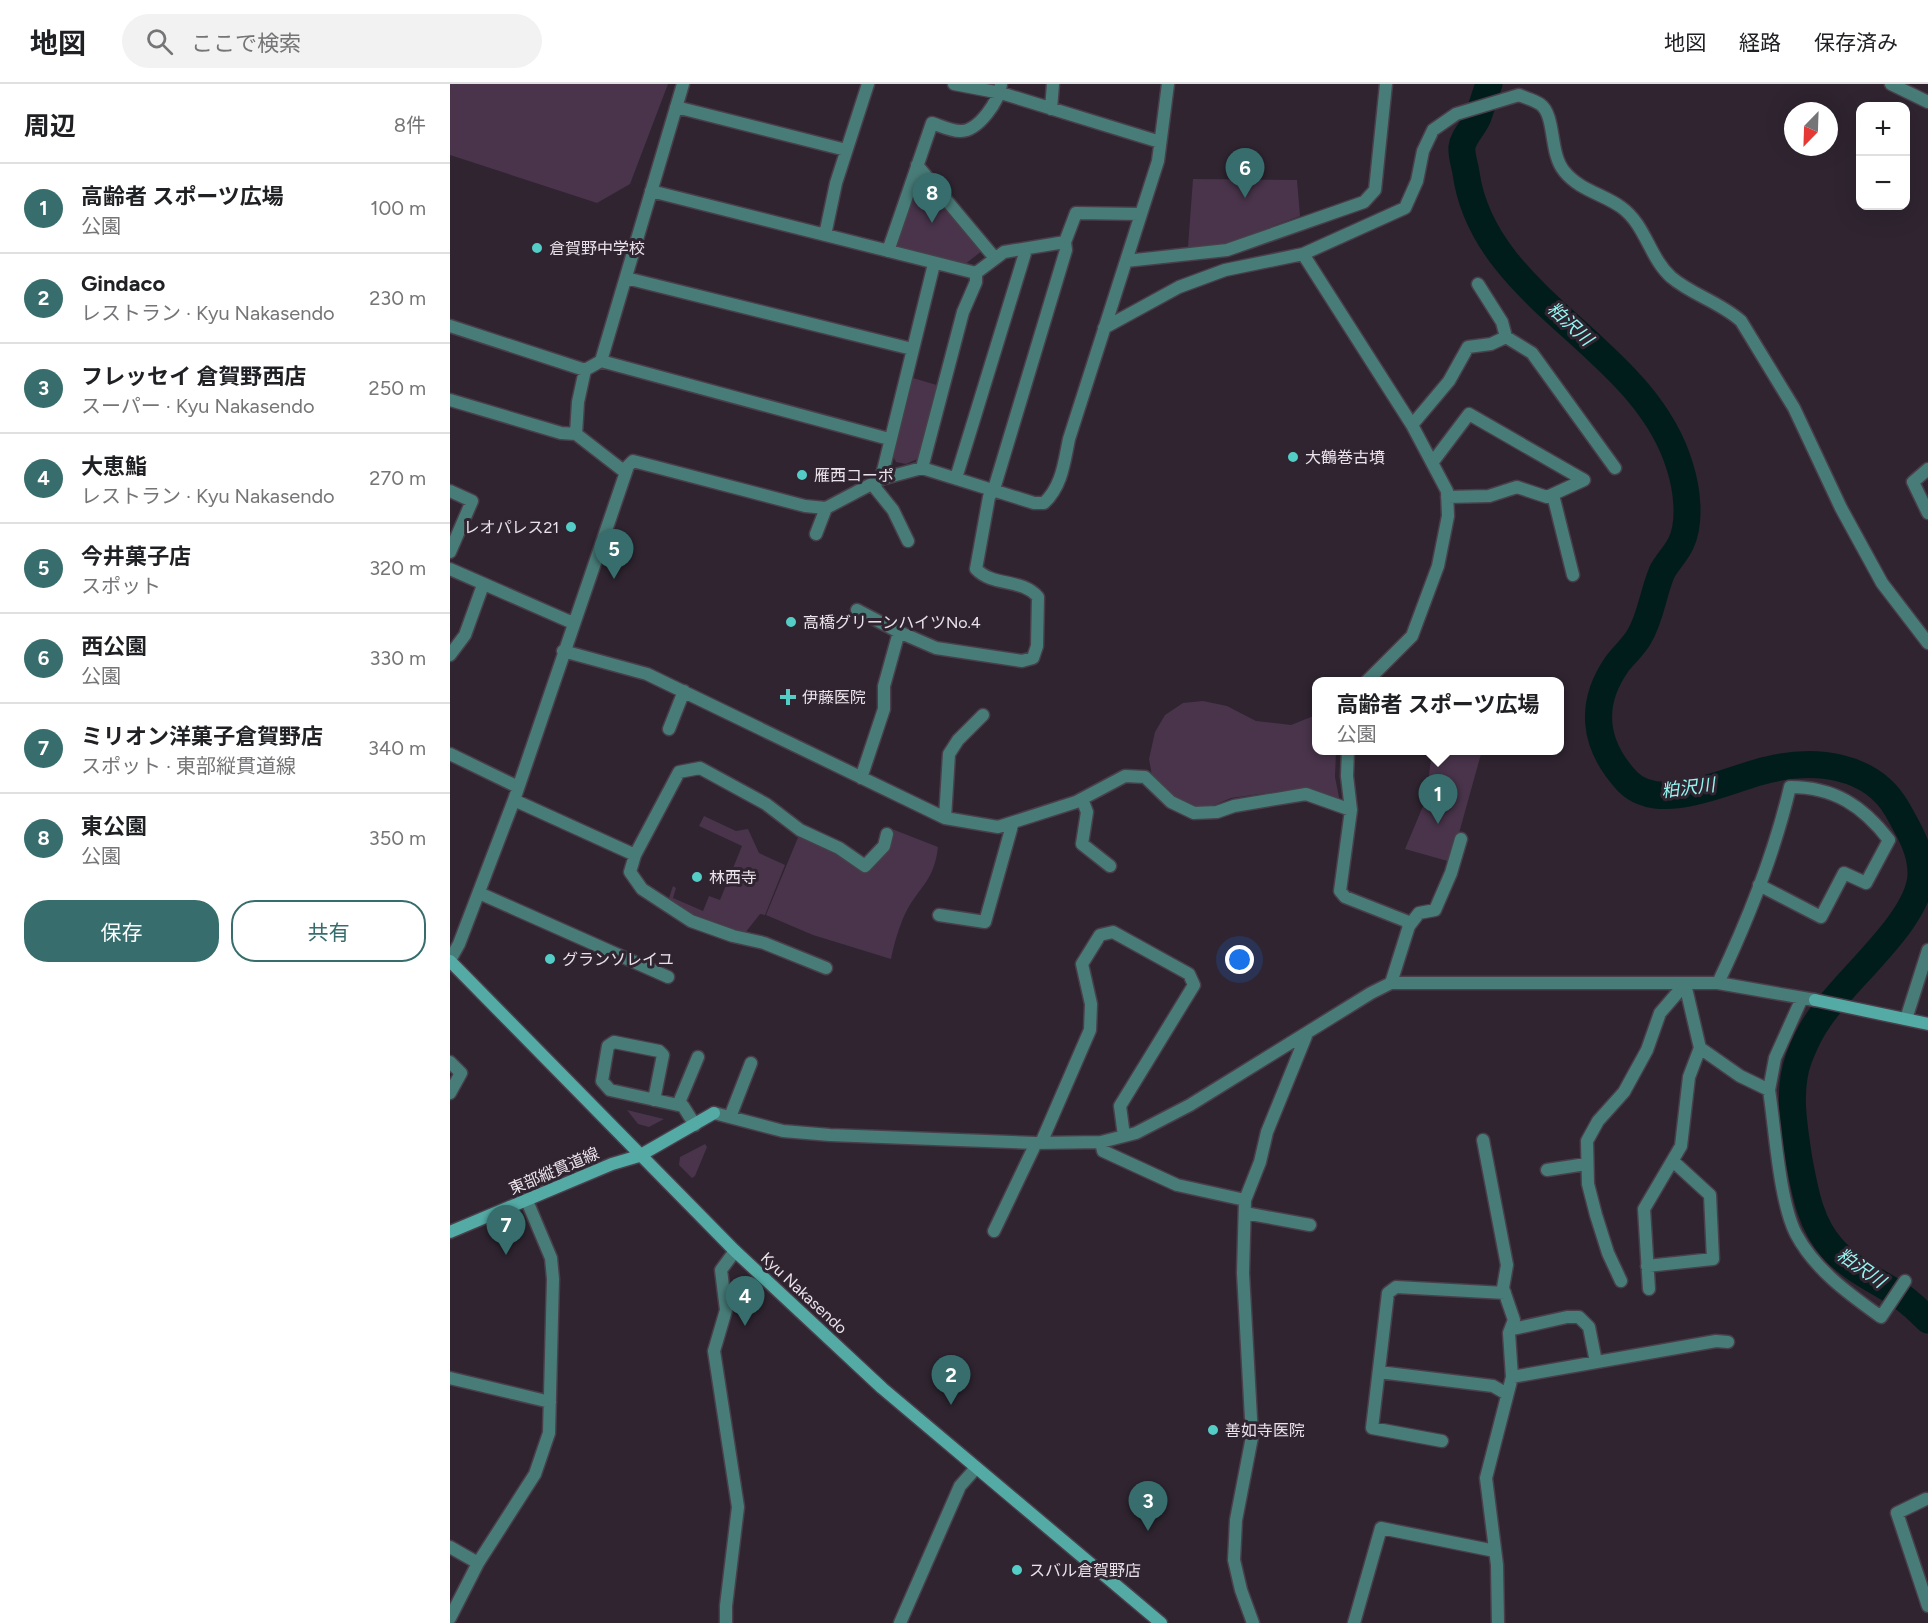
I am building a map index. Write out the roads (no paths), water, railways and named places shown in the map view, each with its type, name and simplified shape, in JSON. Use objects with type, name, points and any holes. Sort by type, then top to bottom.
[{"type":"main road","name":"Kyu Nakasendo","points":[[450,960],[639,1156],[735,1251],[886,1392],[1161,1623]]},
{"type":"main road","points":[[1809,999],[1928,1024]]},
{"type":"main road","name":"東部縦貫道線","points":[[450,1232],[612,1164],[639,1156],[714,1113]]},
{"type":"street","points":[[450,326],[585,370],[601,361],[683,84]]},
{"type":"street","points":[[825,235],[836,183],[868,84]]},
{"type":"street","points":[[954,84],[1001,89],[1051,109],[1160,142]]},
{"type":"street","points":[[1051,109],[1053,84]]},
{"type":"street","points":[[450,960],[459,944],[514,800],[625,472],[633,461],[805,506],[826,508],[877,481],[922,468],[1034,503],[1044,503],[1055,493],[1104,328],[1158,161],[1168,84]]},
{"type":"street","points":[[1126,261],[1227,250],[1364,202],[1376,190],[1386,84]]},
{"type":"street","points":[[1891,84],[1928,102]]},
{"type":"street","points":[[888,251],[932,123],[960,131],[968,129],[979,123],[1001,89]]},
{"type":"street","points":[[1104,328],[1179,287],[1225,270],[1303,254],[1405,208],[1417,181],[1423,151],[1433,130],[1456,114],[1519,95],[1542,105],[1549,118],[1553,153],[1563,170],[1574,182],[1621,207],[1639,223],[1659,264],[1672,278],[1731,312],[1741,321],[1794,408],[1841,508],[1882,583],[1928,643]]},
{"type":"street","points":[[676,107],[846,150]]},
{"type":"street","points":[[917,165],[994,257]]},
{"type":"street","points":[[651,190],[976,273]]},
{"type":"street","points":[[857,610],[936,648],[1022,661],[1034,658],[1038,597],[1030,587],[984,578],[976,569],[989,497],[994,489],[1066,250],[1065,242],[1076,213],[1140,214]]},
{"type":"street","points":[[922,468],[963,312],[976,282],[976,273],[994,257],[1004,252],[1065,242]]},
{"type":"street","points":[[956,478],[1026,250]]},
{"type":"street","points":[[1303,254],[1412,425],[1447,491],[1448,516],[1438,566],[1412,636],[1370,677]]},
{"type":"street","points":[[908,541],[877,481],[934,264]]},
{"type":"street","points":[[626,278],[912,350]]},
{"type":"street","points":[[1478,284],[1502,322],[1506,337],[1532,353],[1615,468]]},
{"type":"street","points":[[1412,425],[1449,381],[1468,347],[1491,344],[1506,337]]},
{"type":"street","points":[[601,361],[889,439]]},
{"type":"street","points":[[576,434],[578,402],[585,370]]},
{"type":"street","points":[[450,400],[561,433],[576,434],[625,472]]},
{"type":"street","points":[[1432,463],[1469,414],[1584,480],[1547,497],[1517,487],[1489,496],[1447,497]]},
{"type":"street","points":[[1928,469],[1913,482],[1928,513]]},
{"type":"street","points":[[450,491],[472,501],[450,552]]},
{"type":"street","points":[[1552,495],[1574,575]]},
{"type":"street","points":[[816,534],[826,508]]},
{"type":"street","points":[[450,569],[573,623]]},
{"type":"street","points":[[450,656],[454,641],[483,585]]},
{"type":"street","points":[[861,778],[884,709],[884,686],[899,632]]},
{"type":"street","points":[[563,651],[647,674],[945,818],[998,827],[1082,799],[1125,776],[1145,777],[1171,802],[1194,813],[1217,812],[1234,806],[1306,794],[1351,810]]},
{"type":"street","points":[[669,729],[684,691]]},
{"type":"street","points":[[945,818],[949,754],[958,740],[983,716]]},
{"type":"street","points":[[450,754],[518,787]]},
{"type":"street","points":[[1348,755],[1347,776],[1351,810],[1340,891],[1345,897],[1406,921],[1409,926]]},
{"type":"street","points":[[826,968],[764,943],[733,936],[691,921],[642,889],[630,872],[635,855],[679,772],[697,768],[766,804],[800,830],[839,848],[865,866],[884,846],[887,834]]},
{"type":"street","points":[[1718,983],[1742,932],[1759,885],[1781,827],[1790,788],[1811,787],[1835,794],[1873,819],[1889,840],[1866,883],[1844,873],[1821,917],[1759,885]]},
{"type":"street","points":[[1082,799],[1087,812],[1082,844],[1110,866]]},
{"type":"street","points":[[514,800],[635,855]]},
{"type":"street","points":[[939,915],[985,922],[1013,822]]},
{"type":"street","points":[[1391,983],[1409,926],[1419,913],[1435,910],[1452,873],[1461,839]]},
{"type":"street","points":[[479,893],[668,977]]},
{"type":"street","points":[[994,1231],[1090,1030],[1091,1004],[1082,964],[1100,935],[1113,932],[1189,974],[1194,986],[1119,1106],[1124,1136]]},
{"type":"street","points":[[1906,1019],[1928,950]]},
{"type":"street","points":[[714,1113],[783,1131],[807,1133],[1038,1143],[1101,1142],[1136,1133],[1190,1105],[1306,1036],[1364,997],[1391,983],[1718,983],[1809,999],[1775,1058],[1769,1090],[1788,1211],[1796,1234],[1810,1255],[1832,1280],[1881,1317],[1905,1281]]},
{"type":"street","points":[[1649,1289],[1644,1209],[1674,1162],[1685,1126],[1689,1077],[1700,1048],[1685,984]]},
{"type":"street","points":[[1621,1281],[1608,1253],[1596,1215],[1586,1164],[1587,1141],[1592,1129],[1624,1092],[1647,1050],[1660,1013],[1685,984]]},
{"type":"street","points":[[1254,1623],[1241,1590],[1234,1560],[1236,1520],[1252,1437],[1243,1273],[1245,1206],[1260,1162],[1267,1132],[1306,1036]]},
{"type":"street","points":[[654,1100],[663,1055],[659,1051],[614,1042],[608,1046],[602,1081],[610,1089],[654,1100],[682,1106],[695,1125]]},
{"type":"street","points":[[1700,1048],[1740,1076],[1769,1090]]},
{"type":"street","points":[[678,1105],[698,1057]]},
{"type":"street","points":[[450,1062],[461,1073],[450,1093]]},
{"type":"street","points":[[730,1117],[751,1064]]},
{"type":"street","points":[[1483,1140],[1507,1265],[1505,1293],[1514,1320],[1513,1329]]},
{"type":"street","points":[[1101,1142],[1103,1151],[1176,1185],[1310,1225]]},
{"type":"street","points":[[1647,1266],[1713,1259],[1710,1195],[1674,1162]]},
{"type":"street","points":[[1547,1170],[1586,1164]]},
{"type":"street","points":[[450,1618],[478,1563],[535,1474],[549,1433],[553,1278],[551,1258],[527,1201]]},
{"type":"street","points":[[726,1623],[738,1507],[714,1351],[726,1310],[721,1270],[735,1251]]},
{"type":"street","points":[[1442,1441],[1372,1428],[1388,1293],[1396,1287],[1505,1293]]},
{"type":"street","points":[[1498,1623],[1496,1551],[1486,1478],[1512,1377],[1509,1333],[1513,1329],[1567,1317],[1579,1317],[1589,1327],[1596,1362]]},
{"type":"street","points":[[1512,1377],[1716,1341],[1728,1342]]},
{"type":"street","points":[[1378,1372],[1493,1386],[1507,1394]]},
{"type":"street","points":[[450,1378],[550,1402]]},
{"type":"street","points":[[900,1623],[960,1486],[976,1468]]},
{"type":"street","points":[[1926,1499],[1897,1513],[1928,1606]]},
{"type":"street","points":[[1354,1623],[1381,1528],[1496,1551]]},
{"type":"street","points":[[450,1547],[478,1563]]},
{"type":"waterway","name":"粕沢川","points":[[1489,84],[1478,117],[1462,147],[1466,173],[1479,217],[1502,256],[1532,290],[1634,388],[1661,425],[1680,467],[1685,485],[1687,516],[1681,543],[1662,572],[1639,637],[1617,664],[1602,694],[1599,724],[1607,753],[1627,781],[1641,791],[1658,795],[1696,792],[1785,766],[1822,765],[1840,768],[1872,782],[1886,794],[1897,809],[1916,847],[1921,873],[1918,891],[1909,910],[1880,949],[1831,1003],[1813,1028],[1795,1070],[1792,1096],[1799,1160],[1806,1195],[1818,1228],[1839,1256],[1902,1297],[1928,1320]]},
{"type":"place","name":"西公園","points":[[1245,198]]},
{"type":"place","name":"東公園","points":[[932,223]]},
{"type":"place","name":"倉賀野中学校","points":[[537,248]]},
{"type":"place","name":"大鶴巻古墳","points":[[1293,457]]},
{"type":"place","name":"雁西コーポ","points":[[802,475]]},
{"type":"place","name":"レオパレス21","points":[[571,527]]},
{"type":"place","name":"今井菓子店","points":[[614,579]]},
{"type":"place","name":"高橋グリーンハイツNo.4","points":[[791,622]]},
{"type":"place","name":"伊藤医院","points":[[788,697]]},
{"type":"place","name":"高齢者 スポーツ広場","points":[[1438,824]]},
{"type":"place","name":"林西寺","points":[[697,877]]},
{"type":"place","name":"グランソレイユ","points":[[550,959]]},
{"type":"place","name":"ミリオン洋菓子倉賀野店","points":[[506,1255]]},
{"type":"place","name":"大恵鮨","points":[[745,1326]]},
{"type":"place","name":"Gindaco","points":[[951,1405]]},
{"type":"place","name":"善如寺医院","points":[[1213,1430]]},
{"type":"place","name":"フレッセイ 倉賀野西店","points":[[1148,1531]]},
{"type":"place","name":"スバル倉賀野店","points":[[1017,1570]]}]
